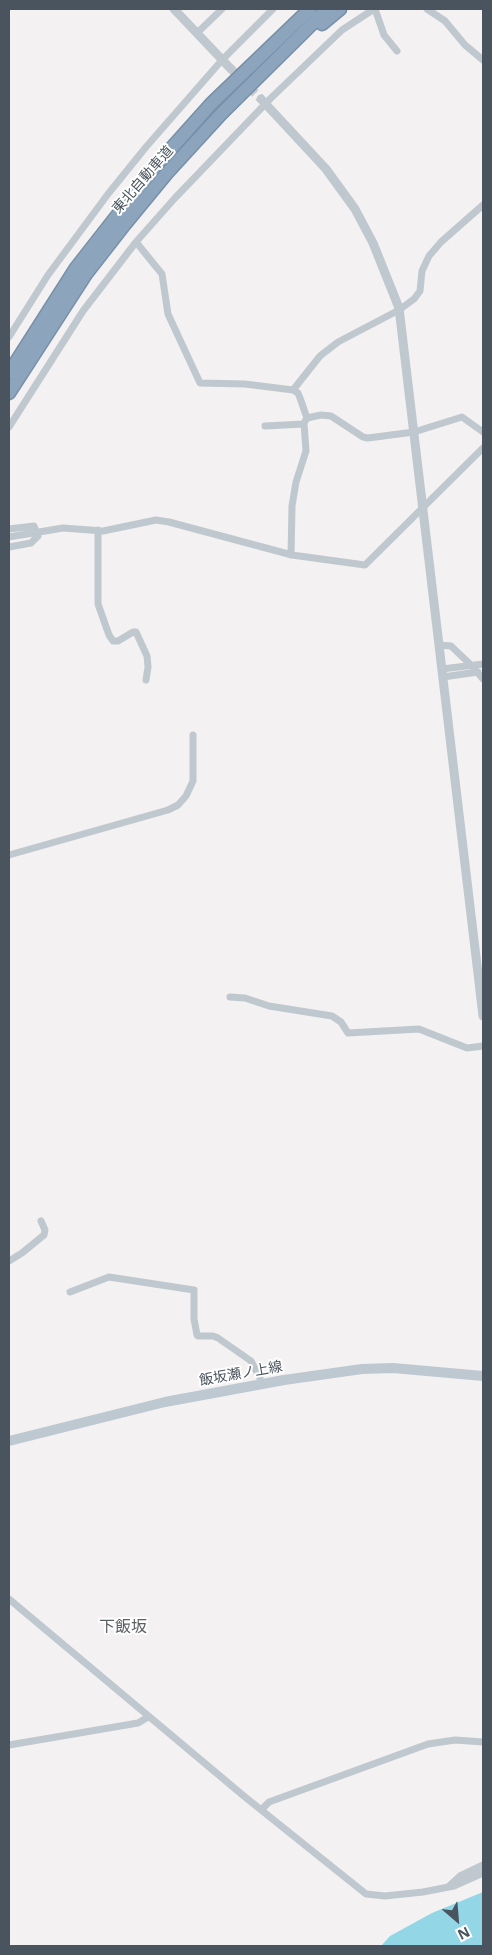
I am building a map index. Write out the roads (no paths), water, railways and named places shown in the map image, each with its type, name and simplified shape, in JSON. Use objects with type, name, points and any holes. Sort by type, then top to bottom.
[{"type":"highway","name":"東北自動車道","points":[[9,373],[76,268],[159,162],[211,104],[309,9]]},
{"type":"highway","name":"東北自動車道","points":[[9,393],[86,274],[167,173],[221,114],[301,32],[327,9]]},
{"type":"highway","points":[[221,114],[307,36],[340,9]]},
{"type":"main road","name":"飯坂瀬ノ上線","points":[[9,1441],[164,1402],[261,1384],[362,1369],[393,1368],[483,1376]]},
{"type":"street","points":[[174,9],[230,68]]},
{"type":"street","points":[[197,34],[222,9]]},
{"type":"street","points":[[9,337],[48,275],[146,146],[222,60],[273,9]]},
{"type":"street","points":[[9,427],[83,311],[136,242],[263,102],[342,30],[374,9],[384,35],[397,51]]},
{"type":"street","points":[[427,9],[445,21],[465,45],[483,60]]},
{"type":"street","points":[[263,102],[326,169],[355,209],[373,243],[399,310],[483,1016]]},
{"type":"street","points":[[293,390],[320,356],[338,342],[399,310],[418,294],[424,263],[433,250],[483,206]]},
{"type":"street","points":[[136,242],[162,274],[168,314],[200,383],[244,384],[293,390],[298,393],[306,421],[306,449],[296,482],[292,506],[291,555]]},
{"type":"street","points":[[265,426],[306,421],[321,415],[331,416],[368,438],[414,432],[462,417],[483,432]]},
{"type":"street","points":[[9,537],[63,528],[113,529],[156,520],[291,555],[364,565],[483,448]]},
{"type":"street","points":[[9,529],[31,526],[38,533],[37,538],[31,543],[9,547]]},
{"type":"street","points":[[98,530],[98,604],[109,635],[113,640],[118,640],[136,632],[147,656],[146,680]]},
{"type":"street","points":[[439,645],[451,646],[483,679]]},
{"type":"street","points":[[442,673],[483,664]]},
{"type":"street","points":[[442,673],[478,672]]},
{"type":"street","points":[[9,855],[168,810],[178,805],[186,796],[193,781],[193,734]]},
{"type":"street","points":[[230,997],[246,998],[269,1006],[332,1016],[340,1022],[348,1033],[419,1029],[468,1048],[483,1046]]},
{"type":"street","points":[[9,1261],[44,1235],[45,1230],[41,1221]]},
{"type":"street","points":[[70,1292],[110,1277],[194,1290],[194,1319],[197,1335],[218,1338],[251,1361],[261,1384]]},
{"type":"street","points":[[9,1599],[260,1810],[366,1894],[385,1896],[423,1892],[448,1887],[483,1873]]},
{"type":"street","points":[[9,1745],[138,1723],[148,1717]]},
{"type":"street","points":[[260,1810],[269,1802],[428,1744],[455,1740],[483,1742]]},
{"type":"street","points":[[448,1887],[460,1876],[483,1865]]},
{"type":"water","points":[[483,1892],[483,1946],[381,1946],[390,1936],[432,1913]]},
{"type":"tunnel","points":[[230,68],[261,99]]},
{"type":"district","name":"下飯坂","points":[[123,1627]]}]
